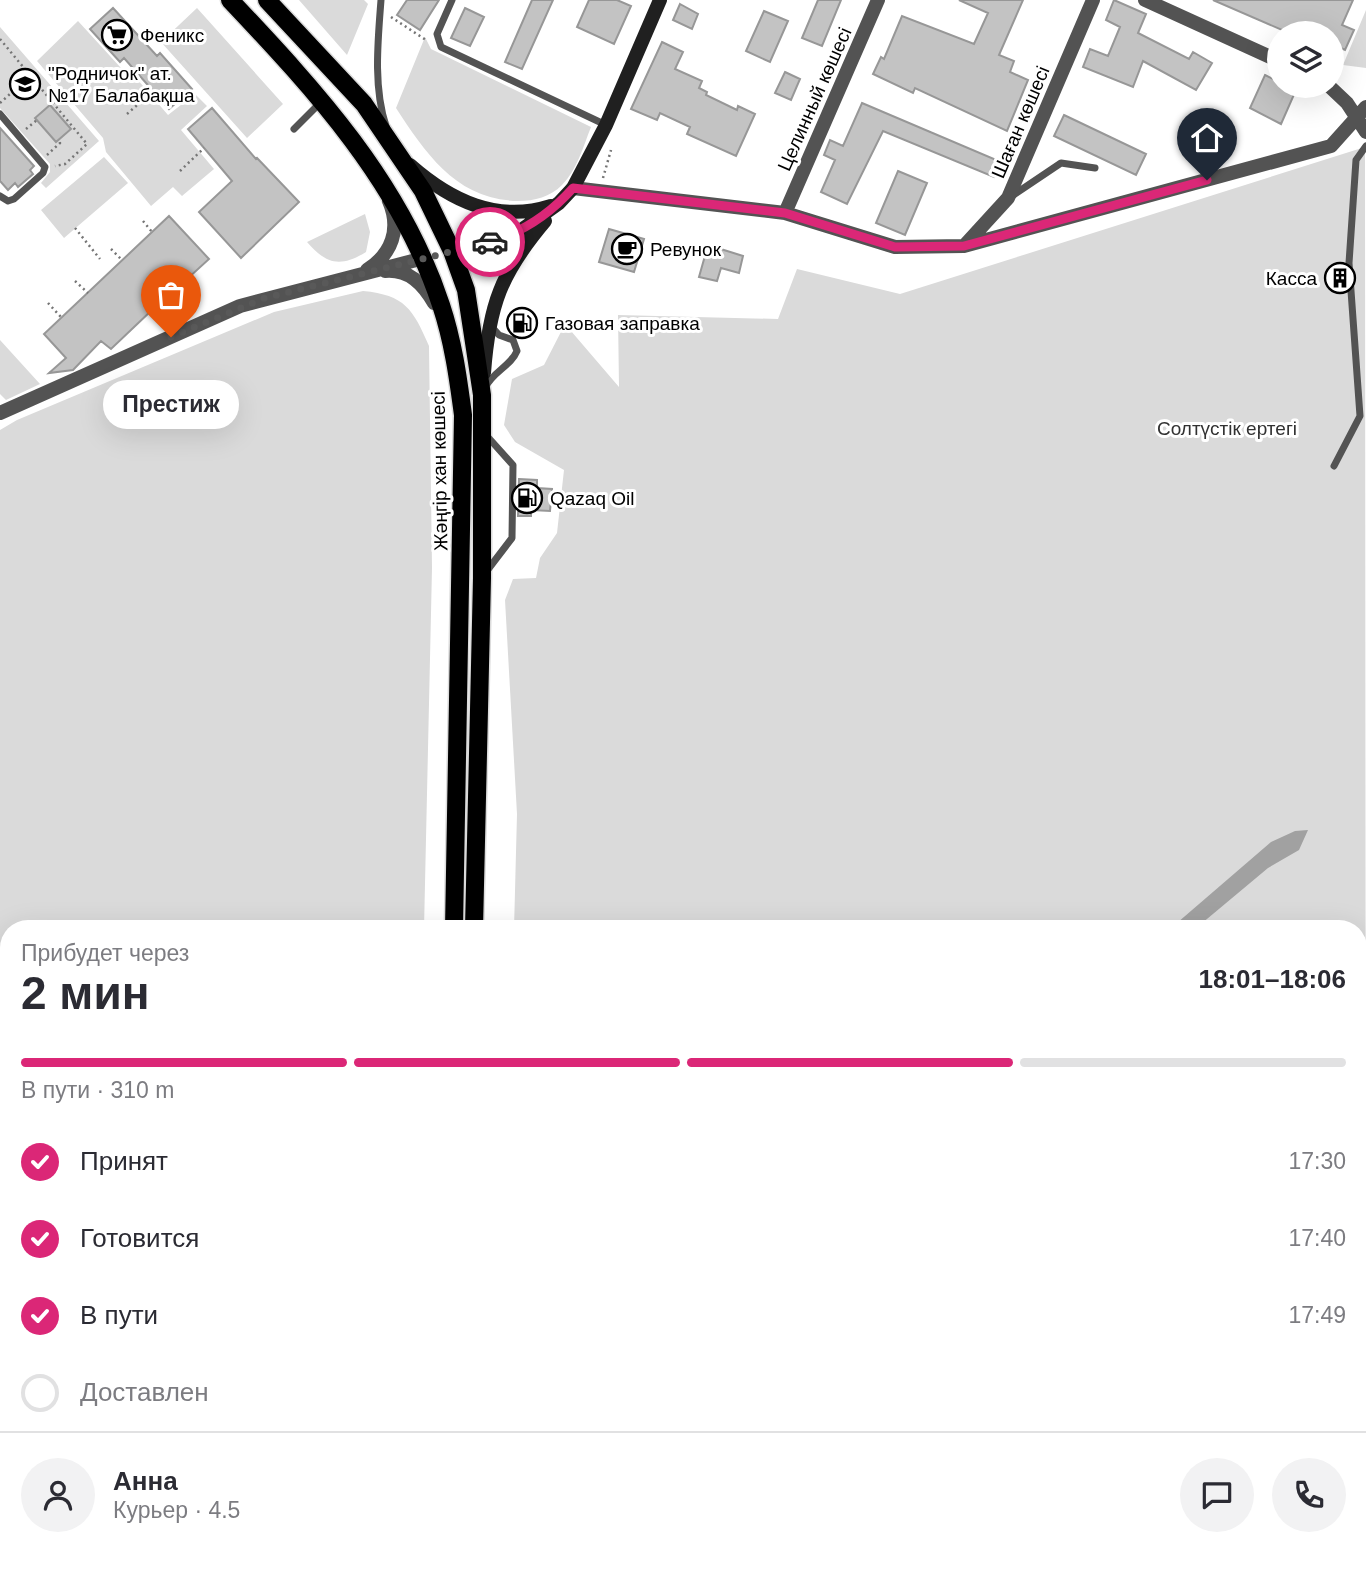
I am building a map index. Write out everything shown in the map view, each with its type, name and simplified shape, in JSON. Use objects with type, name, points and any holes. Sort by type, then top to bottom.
[{"type":"main road","name":"Жәңгір хан көшесі","points":[[230,0],[323,101],[379,175],[424,258],[457,364],[463,415],[454,920]]},
{"type":"main road","points":[[474,920],[482,578],[481,429],[491,315],[504,277],[522,248],[573,188],[606,125],[660,0]]},
{"type":"main road","points":[[259,30],[273,6],[364,104],[423,191],[452,251],[466,290],[482,395]]},
{"type":"main road","points":[[396,151],[437,186],[470,205],[488,211],[526,212],[559,203]]},
{"type":"main road","points":[[424,258],[520,231],[559,203]]},
{"type":"street","name":"Целинный көшесі","points":[[785,213],[878,0]]},
{"type":"street","name":"Шаған көшесі","points":[[964,246],[1009,198],[1093,0]]},
{"type":"street","points":[[1145,0],[1267,56]]},
{"type":"street","points":[[1342,98],[1362,112],[1366,132]]},
{"type":"street","points":[[573,188],[785,213],[895,247],[964,246],[1331,146],[1362,112]]},
{"type":"street","points":[[363,273],[378,263],[391,247],[395,228],[392,206],[379,175]]},
{"type":"street","points":[[2,409],[240,306],[424,258]]},
{"type":"street","points":[[363,273],[394,270],[411,275],[426,289],[447,326]]},
{"type":"lane","points":[[452,0],[437,34],[441,47],[606,125]]},
{"type":"lane","points":[[381,2],[378,27],[382,114],[396,151]]},
{"type":"lane","points":[[294,129],[323,101]]},
{"type":"lane","points":[[0,114],[43,164],[43,173],[14,199],[8,201],[0,196]]},
{"type":"lane","points":[[1334,466],[1363,418],[1349,262],[1356,160],[1366,146]]},
{"type":"lane","points":[[1009,198],[1061,163],[1095,169]]},
{"type":"lane","points":[[482,395],[492,375],[514,358],[517,351],[513,340],[493,330],[491,315]]},
{"type":"lane","points":[[481,429],[513,465],[512,538],[482,578]]},
{"type":"path","points":[[381,2],[398,24],[441,47]]},
{"type":"path","points":[[0,39],[87,144],[65,164],[43,164]]},
{"type":"path","points":[[0,103],[30,76]]},
{"type":"path","points":[[127,114],[153,90]]},
{"type":"path","points":[[43,164],[60,143],[58,140]]},
{"type":"path","points":[[180,171],[204,148]]},
{"type":"path","points":[[144,222],[152,232]]},
{"type":"path","points":[[75,228],[100,259]]},
{"type":"path","points":[[111,249],[122,260]]},
{"type":"path","points":[[75,281],[88,293]]},
{"type":"path","points":[[48,303],[61,317]]},
{"type":"green space","points":[[299,0],[364,0],[368,4],[347,55]]},
{"type":"green space","points":[[197,8],[283,104],[247,138],[161,42]]},
{"type":"green space","points":[[1366,10],[1366,68],[1344,65]]},
{"type":"green space","points":[[78,21],[121,68],[131,72],[168,115],[195,94],[207,106],[181,130],[214,169],[182,196],[173,187],[151,206],[106,152],[103,138],[37,61]]},
{"type":"green space","name":"\"Родничок\" ат. №17 Балабақша","points":[[0,27],[99,141],[46,188],[41,183],[50,172],[50,164],[0,108]]},
{"type":"green space","points":[[425,37],[431,49],[591,127],[576,165],[562,185],[552,193],[536,199],[496,199],[477,193],[461,183],[432,157],[396,108]]},
{"type":"green space","name":"Солтүстік ертегі","points":[[1365,147],[1366,920],[514,920],[517,814],[505,600],[513,579],[536,578],[540,558],[557,533],[564,470],[515,442],[504,425],[512,379],[544,365],[565,324],[619,387],[618,315],[778,319],[797,269],[900,294]]},
{"type":"green space","points":[[104,157],[128,183],[64,238],[41,210]]},
{"type":"green space","points":[[365,214],[370,232],[366,252],[357,257],[341,262],[327,259],[307,242]]},
{"type":"green space","points":[[363,291],[377,293],[398,300],[406,306],[418,322],[429,346],[432,568],[424,920],[0,920],[0,430],[17,420],[274,312]]},
{"type":"green space","points":[[0,340],[40,384],[6,400],[0,394]]},
{"type":"shaded area","points":[[1308,830],[1299,850],[1268,868],[1206,920],[1180,920],[1271,842],[1295,831]]},
{"type":"building","points":[[407,0],[439,0],[420,30],[397,15]]},
{"type":"building","points":[[532,0],[553,0],[522,69],[505,62]]},
{"type":"building","points":[[589,0],[617,0],[631,6],[614,44],[577,27]]},
{"type":"building","points":[[818,0],[841,0],[822,46],[802,38]]},
{"type":"building","points":[[959,0],[1023,0],[999,55],[1014,61],[1010,72],[1028,80],[1007,131],[915,88],[913,93],[873,74],[881,57],[884,59],[902,16],[974,44],[988,13]]},
{"type":"building","points":[[1114,0],[1146,14],[1138,33],[1189,59],[1193,52],[1212,63],[1196,90],[1143,61],[1133,87],[1083,67],[1090,49],[1108,56],[1120,27],[1106,20]]},
{"type":"building","points":[[1213,0],[1353,0],[1344,21],[1267,21],[1267,23]]},
{"type":"building","points":[[680,4],[698,14],[692,29],[673,20]]},
{"type":"building","points":[[113,8],[157,56],[160,53],[192,89],[169,109],[124,58],[120,62],[90,29]]},
{"type":"building","points":[[465,8],[484,17],[470,46],[451,38]]},
{"type":"building","points":[[764,11],[788,21],[770,62],[746,51]]},
{"type":"building","points":[[1344,26],[1354,30],[1344,50]]},
{"type":"building","points":[[662,42],[683,52],[675,69],[702,81],[699,88],[707,92],[706,95],[737,110],[738,106],[755,114],[736,156],[687,134],[690,127],[660,113],[657,120],[631,109]]},
{"type":"building","points":[[785,72],[800,79],[791,100],[775,93]]},
{"type":"building","points":[[1265,75],[1267,98],[1292,98],[1281,124],[1250,108]]},
{"type":"building","points":[[862,103],[1001,162],[994,177],[883,131],[847,204],[821,192],[835,160],[824,155],[830,140],[843,146]]},
{"type":"building","points":[[50,105],[71,129],[56,142],[35,118]]},
{"type":"building","points":[[212,108],[256,159],[299,202],[241,258],[199,212],[232,181],[188,129]]},
{"type":"building","points":[[1064,115],[1146,154],[1136,175],[1054,136]]},
{"type":"building","points":[[0,128],[34,166],[30,170],[33,174],[18,187],[15,183],[8,190],[0,181]]},
{"type":"building","points":[[898,171],[927,183],[905,235],[876,223]]},
{"type":"building","points":[[169,216],[209,259],[163,301],[170,308],[159,317],[152,310],[111,349],[101,341],[73,370],[49,373],[66,358],[44,334]]},
{"type":"building","points":[[609,229],[644,239],[634,272],[599,262]]},
{"type":"building","points":[[708,245],[743,256],[739,273],[721,268],[717,281],[699,277]]},
{"type":"building","points":[[519,479],[537,480],[537,488],[552,489],[550,511],[531,510],[531,516],[518,516]]},
{"type":"way so far","points":[[171,337],[240,306],[265,298],[490,242]]},
{"type":"place","name":"Феникс","points":[[117,35]]},
{"type":"place","name":"\"Родничок\" ат. №17 Балабақша","points":[[25,84]]},
{"type":"place","name":"Ревунок","points":[[627,249]]},
{"type":"place","name":"Касса","points":[[1340,278]]},
{"type":"place","name":"Газовая заправка","points":[[522,323]]},
{"type":"place","name":"Престиж","points":[[171,337]]},
{"type":"place","name":"Qazaq Oil","points":[[527,498]]},
{"type":"route","points":[[490,242],[520,231],[535,222],[573,188],[785,213],[895,247],[964,246],[1207,180]]}]
